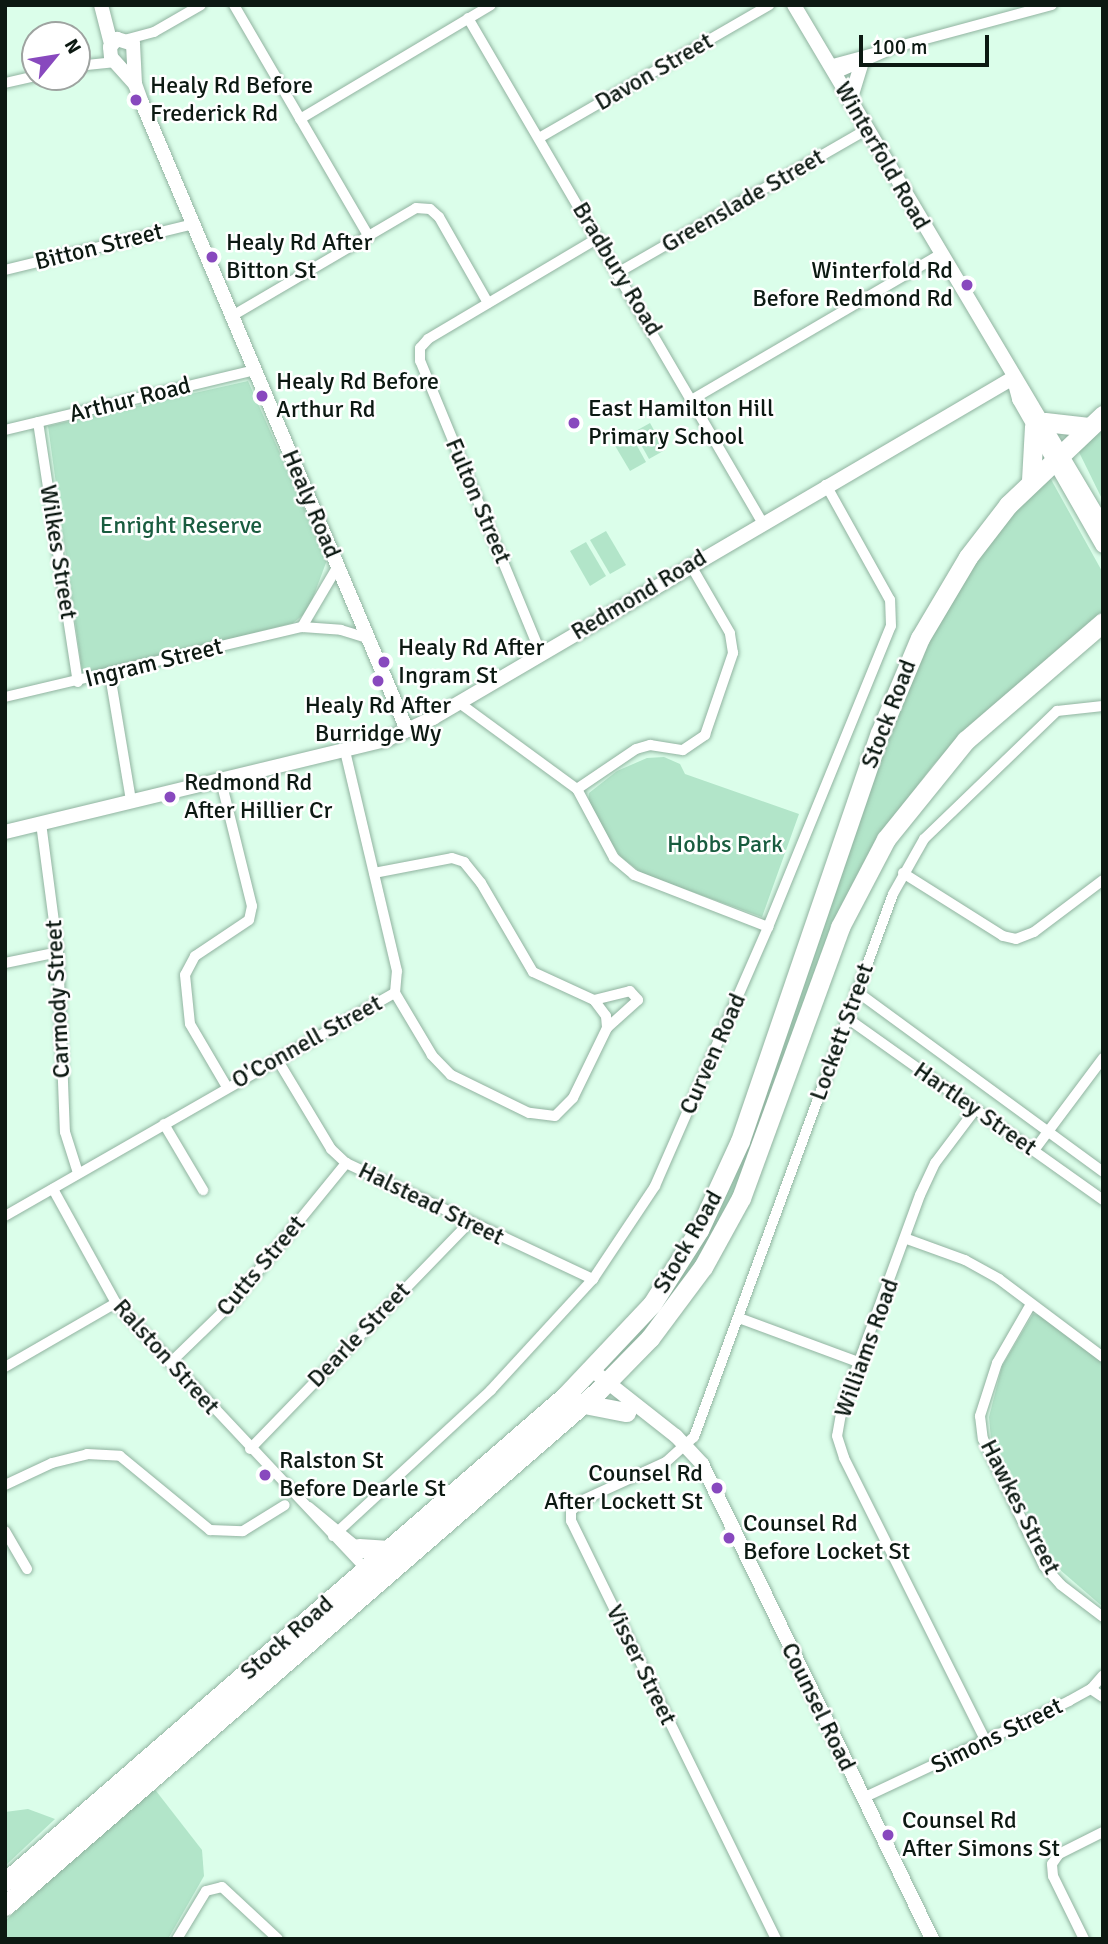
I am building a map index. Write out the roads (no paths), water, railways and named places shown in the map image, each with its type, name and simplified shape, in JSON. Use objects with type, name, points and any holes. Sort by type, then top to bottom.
[{"type":"highway","points":[[1031,480],[1040,424],[1096,421]]},
{"type":"highway","name":"Stock Road","points":[[5,1906],[379,1568],[584,1404],[596,1380],[670,1279],[714,1201],[748,1116],[908,664],[968,557],[1031,480],[1096,421]]},
{"type":"highway","name":"Stock Road","points":[[5,1882],[379,1568],[596,1380],[685,1294],[729,1222],[751,1174],[840,927],[886,839],[966,740],[1103,622]]},
{"type":"highway","points":[[584,1404],[626,1412]]},
{"type":"highway","points":[[359,1548],[379,1568]]},
{"type":"street","points":[[91,62],[122,51],[201,5]]},
{"type":"street","points":[[234,5],[369,237]]},
{"type":"street","points":[[300,119],[491,5]]},
{"type":"street","name":"Davon Street","points":[[539,138],[769,5]]},
{"type":"street","name":"Winterfold Road","points":[[794,5],[1040,424],[1103,547]]},
{"type":"street","points":[[832,69],[1052,5]]},
{"type":"street","name":"Healy Road","points":[[103,12],[122,51],[407,730]]},
{"type":"street","name":"Bradbury Road","points":[[468,18],[619,272],[762,522]]},
{"type":"street","points":[[832,69],[861,64],[887,51]]},
{"type":"street","points":[[850,101],[861,64]]},
{"type":"street","name":"Greenslade Street","points":[[619,272],[866,130]]},
{"type":"street","points":[[232,316],[416,208],[430,209],[439,217],[488,303]]},
{"type":"street","name":"Bitton Street","points":[[5,270],[193,224]]},
{"type":"street","name":"Fulton Street","points":[[541,654],[420,361],[420,348],[428,339],[598,238]]},
{"type":"street","points":[[693,399],[939,255]]},
{"type":"street","name":"Arthur Road","points":[[5,430],[254,370]]},
{"type":"street","name":"Redmond Road","points":[[5,832],[345,751],[407,730],[1013,378]]},
{"type":"street","name":"Wilkes Street","points":[[38,422],[78,682]]},
{"type":"street","name":"Winterfold Road","points":[[1057,454],[1103,525]]},
{"type":"street","name":"Curven Road","points":[[336,1533],[491,1390],[593,1279],[655,1186],[768,927],[891,626],[893,609],[826,485]]},
{"type":"street","points":[[577,789],[636,749],[650,745],[682,750],[705,735],[733,653],[730,633],[690,564]]},
{"type":"street","points":[[302,627],[338,566]]},
{"type":"street","name":"Ingram Street","points":[[5,697],[110,675],[302,627],[341,630],[368,638]]},
{"type":"street","points":[[110,675],[131,801]]},
{"type":"street","points":[[458,702],[577,789],[614,858],[634,875],[768,927]]},
{"type":"street","name":"Lockett Street","points":[[684,1448],[703,1416],[856,991],[903,873],[924,839],[1057,711],[1103,706]]},
{"type":"street","name":"O'Connell Street","points":[[5,1216],[396,993],[397,971],[345,751]]},
{"type":"street","points":[[221,781],[252,906],[244,925],[195,956],[185,975],[190,1024],[227,1087]]},
{"type":"street","name":"Carmody Street","points":[[41,823],[58,952],[65,1132],[79,1173]]},
{"type":"street","points":[[374,873],[452,858],[464,862],[481,883],[533,972],[594,1000],[606,1016],[607,1028]]},
{"type":"street","points":[[903,873],[1003,936],[1016,939],[1034,932],[1103,880]]},
{"type":"street","points":[[5,963],[58,952]]},
{"type":"street","points":[[396,993],[432,1055],[451,1075],[528,1114],[555,1116],[573,1098],[607,1028],[638,1000],[630,991],[594,1000]]},
{"type":"street","name":"Hartley Street","points":[[856,991],[1103,1172]]},
{"type":"street","name":"Hartley Street","points":[[847,1018],[975,1110],[1035,1149],[1103,1200]]},
{"type":"street","points":[[1035,1149],[1103,1058]]},
{"type":"street","name":"Halstead Street","points":[[277,1059],[331,1149],[346,1163],[593,1279]]},
{"type":"street","name":"Williams Road","points":[[975,1110],[935,1163],[858,1362],[837,1436],[844,1458],[986,1742]]},
{"type":"street","points":[[164,1124],[202,1190]]},
{"type":"street","name":"Cutts Street","points":[[170,1363],[232,1303],[346,1163]]},
{"type":"street","name":"Ralston Street","points":[[52,1189],[116,1303],[306,1506],[379,1568]]},
{"type":"street","name":"Dearle Street","points":[[250,1449],[469,1223]]},
{"type":"street","points":[[907,1239],[965,1260],[1103,1357]]},
{"type":"street","points":[[5,1367],[116,1303]]},
{"type":"street","name":"Hawkes Street","points":[[1031,1304],[997,1363],[980,1416],[983,1439],[1044,1566],[1061,1586],[1103,1617]]},
{"type":"street","points":[[738,1318],[858,1362]]},
{"type":"street","name":"Counsel Road","points":[[596,1380],[626,1412],[684,1448]]},
{"type":"street","name":"Counsel Road","points":[[596,1380],[684,1448],[705,1476],[932,1939]]},
{"type":"street","name":"Visser Street","points":[[684,1448],[663,1464],[583,1500],[571,1511],[571,1521],[776,1939]]},
{"type":"street","points":[[5,1485],[52,1462],[87,1454],[109,1455],[120,1456],[166,1490],[192,1519],[209,1530],[243,1531],[285,1505]]},
{"type":"street","points":[[5,1531],[27,1569]]},
{"type":"street","name":"Ralston Street","points":[[336,1533],[359,1548]]},
{"type":"street","name":"Simons Street","points":[[865,1801],[1091,1689],[1103,1675]]},
{"type":"street","points":[[1091,1689],[1103,1697]]},
{"type":"street","points":[[1084,1939],[1053,1877],[1052,1864],[1059,1854],[1103,1832]]},
{"type":"street","points":[[177,1939],[206,1891],[222,1887],[278,1939]]},
{"type":"place","name":"Healy Rd Before Frederick Rd","points":[[136,100]]},
{"type":"place","name":"Healy Rd After Bitton St","points":[[212,257]]},
{"type":"place","name":"Winterfold Rd Before Redmond Rd","points":[[967,285]]},
{"type":"place","name":"Healy Rd Before Arthur Rd","points":[[262,396]]},
{"type":"place","name":"East Hamilton Hill Primary School","points":[[574,423]]},
{"type":"place","name":"Healy Rd After Ingram St","points":[[384,662]]},
{"type":"place","name":"Healy Rd After Burridge Wy","points":[[378,681]]},
{"type":"place","name":"Redmond Rd After Hillier Cr","points":[[170,797]]},
{"type":"place","name":"Ralston St Before Dearle St","points":[[265,1475]]},
{"type":"place","name":"Counsel Rd After Lockett St","points":[[717,1488]]},
{"type":"place","name":"Counsel Rd Before Locket St","points":[[729,1538]]},
{"type":"place","name":"Counsel Rd After Simons St","points":[[888,1835]]},
{"type":"park label","name":"Enright Reserve","points":[[181,526]]},
{"type":"park label","name":"Hobbs Park","points":[[725,845]]}]
